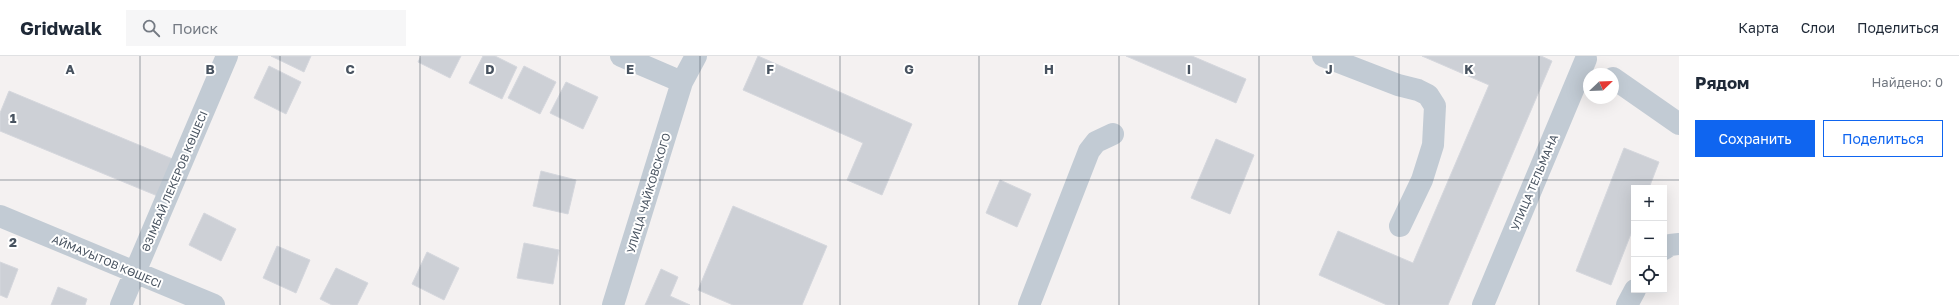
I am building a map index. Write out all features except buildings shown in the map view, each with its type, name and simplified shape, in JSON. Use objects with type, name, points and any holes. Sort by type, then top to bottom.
[{"type":"street","name":"ӘЗІМБАЙ ЛЕКЕРОВ КӨШЕСІ","points":[[121,305],[227,56]]},
{"type":"street","points":[[621,56],[682,82]]},
{"type":"street","name":"УЛИЦА ЧАЙКОВСКОГО","points":[[613,305],[682,82],[696,56]]},
{"type":"street","points":[[1323,56],[1398,85],[1418,90],[1428,95],[1435,106],[1433,145],[1422,180],[1400,226]]},
{"type":"street","points":[[1584,57],[1599,68]]},
{"type":"street","name":"УЛИЦА ТЕЛЬМАНА","points":[[1483,305],[1584,57]]},
{"type":"street","points":[[1619,82],[1679,124]]},
{"type":"street","points":[[1029,305],[1089,151],[1096,142],[1113,134]]},
{"type":"street","name":"АЙМАУЫТОВ КӨШЕСІ","points":[[0,216],[214,305]]},
{"type":"street","points":[[1667,247],[1670,245],[1679,244]]},
{"type":"street","points":[[1627,305],[1633,293]]}]
